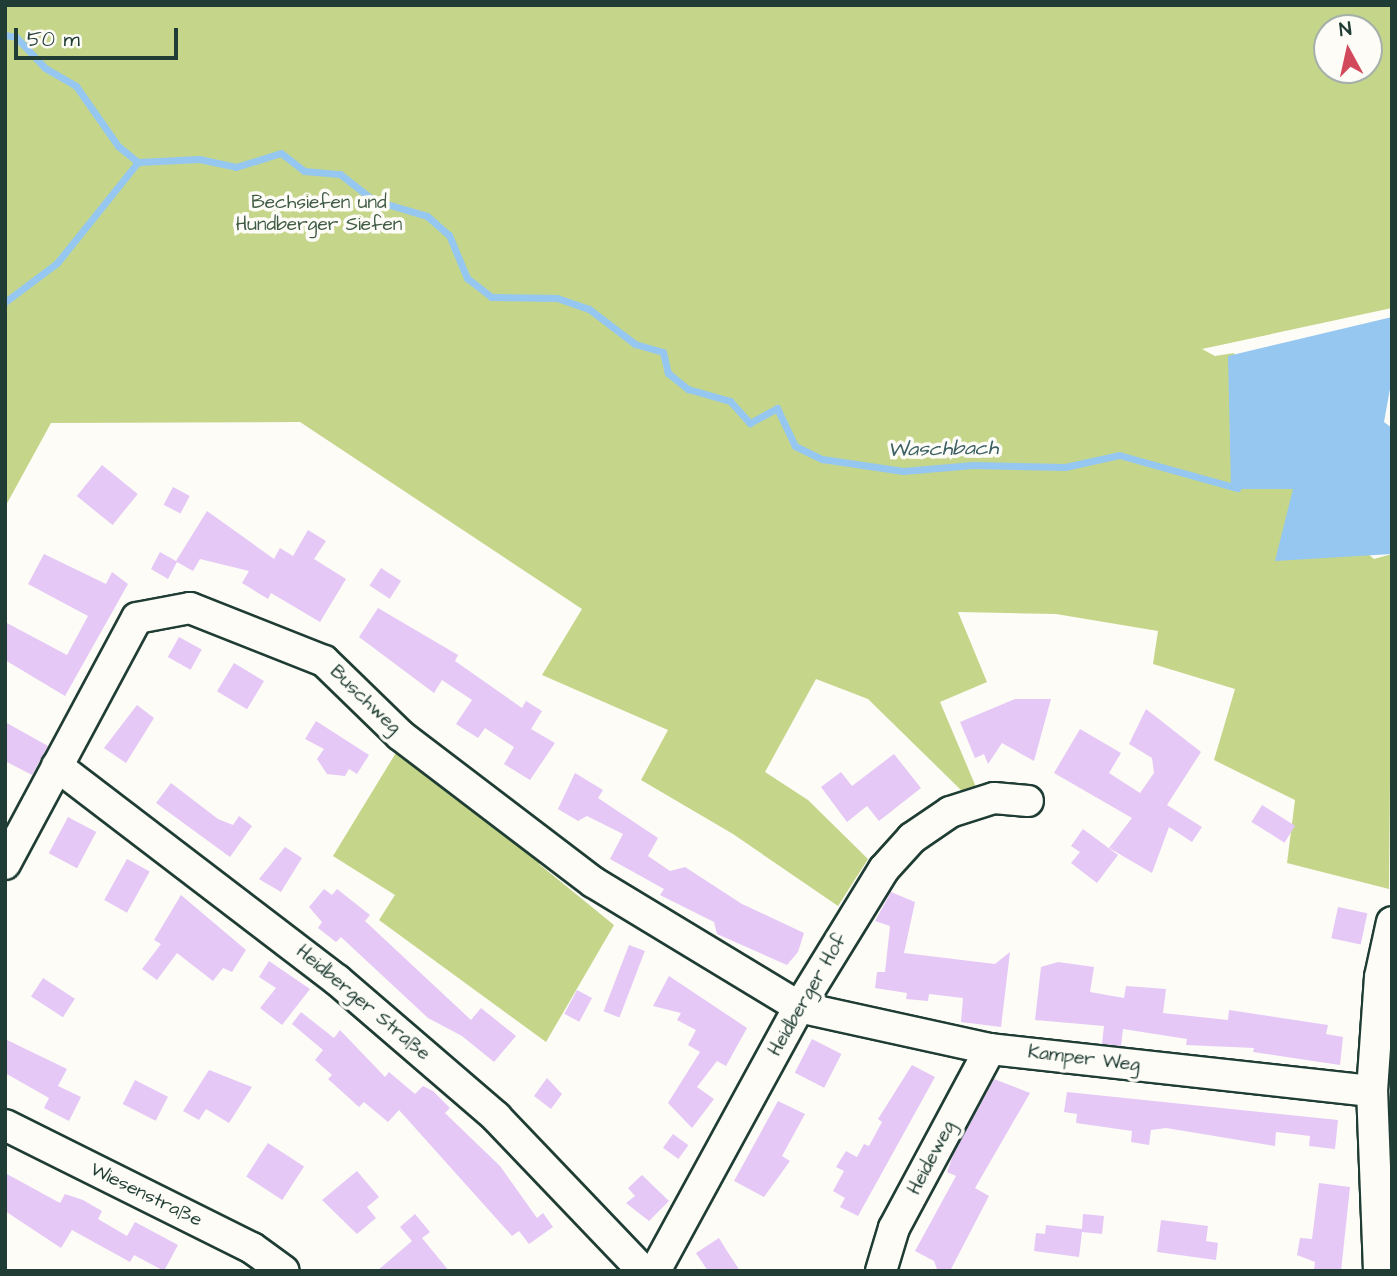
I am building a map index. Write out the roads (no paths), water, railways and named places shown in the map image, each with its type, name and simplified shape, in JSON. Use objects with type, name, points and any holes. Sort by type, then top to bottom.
[{"type":"street","name":"Buschweg","points":[[5,864],[137,618],[190,608],[324,661],[400,735],[593,882],[799,1007]]},
{"type":"street","name":"Heidberger Straße","points":[[57,766],[106,798],[359,998],[496,1117],[643,1271]]},
{"type":"street","name":"Heidberger Hof","points":[[655,1271],[799,1007],[864,899],[912,838],[950,812],[994,799],[1028,801]]},
{"type":"street","points":[[1379,1271],[1372,1091],[1380,977],[1392,922]]},
{"type":"street","name":"Kamper Weg","points":[[799,1007],[990,1049],[1372,1091]]},
{"type":"street","name":"Heideweg","points":[[881,1271],[894,1228],[990,1049]]},
{"type":"street","name":"Wiesenstraße","points":[[5,1125],[220,1231],[284,1271]]},
{"type":"water","points":[[1392,317],[1392,378],[1384,422],[1392,428],[1392,554],[1275,561],[1293,489],[1231,489],[1228,356]]},
{"type":"waterway","name":"Waschbach","points":[[5,35],[16,37],[45,68],[76,86],[118,146],[138,162],[199,159],[236,167],[281,153],[304,171],[340,174],[373,200],[427,216],[449,235],[467,278],[491,297],[557,298],[589,309],[635,344],[663,352],[668,373],[688,389],[730,401],[750,423],[777,408],[795,446],[822,459],[903,471],[973,465],[1065,467],[1119,455],[1237,488]]},
{"type":"waterway","points":[[5,302],[57,263],[138,162]]},
{"type":"park label","name":"Bechsiefen und Hundberger Siefen","points":[[319,214]]}]
